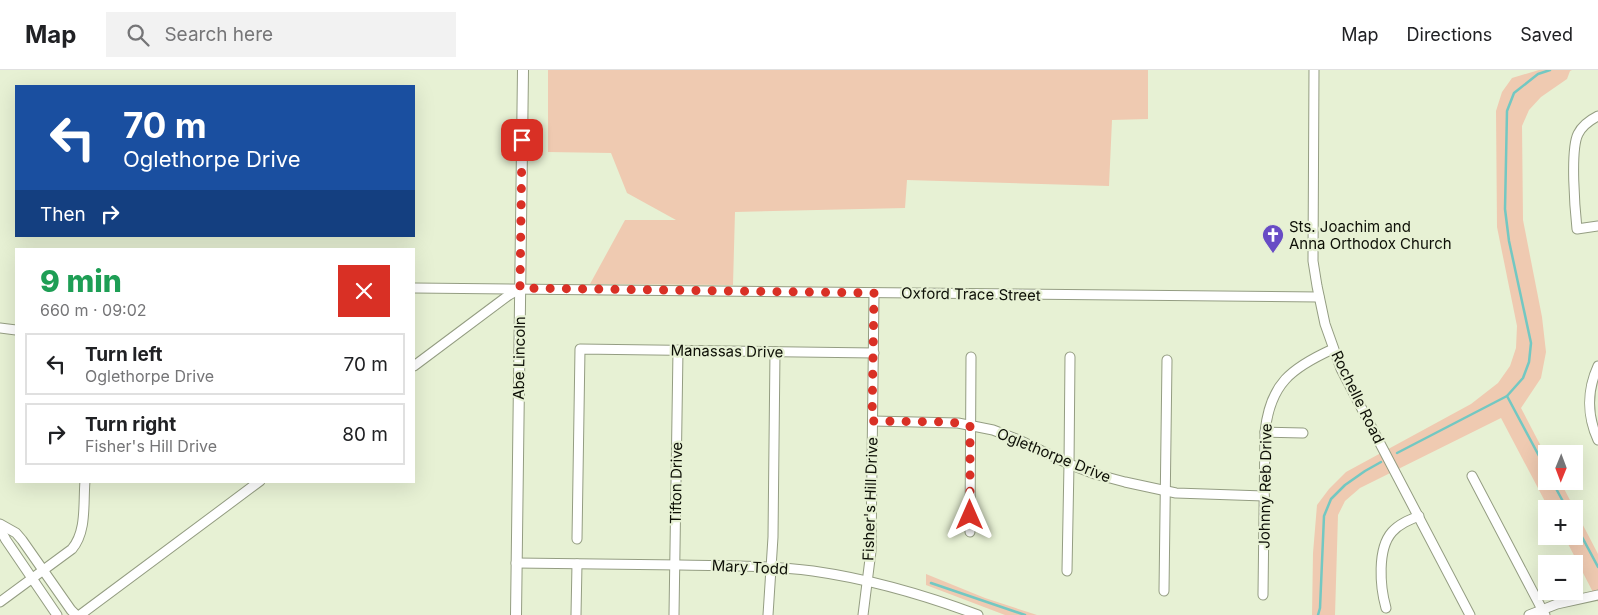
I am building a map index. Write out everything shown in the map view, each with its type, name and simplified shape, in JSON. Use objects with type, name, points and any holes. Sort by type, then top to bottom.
[{"type":"street","name":"Abe Lincoln","points":[[516,615],[523,70]]},
{"type":"street","name":"Rochelle Road","points":[[1314,70],[1313,261],[1319,297],[1333,349],[1341,369],[1470,615]]},
{"type":"street","points":[[1598,116],[1587,123],[1577,136],[1574,205],[1577,228],[1598,226]]},
{"type":"street","name":"Oxford Trace Street","points":[[415,288],[1319,297]]},
{"type":"street","points":[[415,365],[520,288]]},
{"type":"street","name":"Fisher's Hill Drive","points":[[862,615],[871,551],[874,293]]},
{"type":"street","points":[[0,328],[15,330]]},
{"type":"street","name":"Manassas Drive","points":[[577,538],[580,349],[874,353]]},
{"type":"street","name":"Johnny Reb Drive","points":[[1263,595],[1265,432],[1269,406],[1280,385],[1296,369],[1313,358],[1333,349]]},
{"type":"street","name":"Tifton Drive","points":[[674,615],[678,350]]},
{"type":"street","points":[[768,615],[773,537],[775,352]]},
{"type":"street","points":[[970,532],[972,357]]},
{"type":"street","points":[[1067,571],[1070,357]]},
{"type":"street","points":[[1164,591],[1167,360]]},
{"type":"street","points":[[1598,366],[1593,377],[1589,412],[1598,440]]},
{"type":"street","name":"Oglethorpe Drive","points":[[872,421],[951,422],[993,430],[1069,464],[1124,482],[1189,494],[1264,496]]},
{"type":"street","points":[[1265,432],[1303,433]]},
{"type":"street","points":[[1472,476],[1543,612]]},
{"type":"street","points":[[0,602],[72,549],[78,542],[82,531],[84,483]]},
{"type":"street","points":[[80,615],[257,483]]},
{"type":"street","points":[[1386,608],[1382,591],[1384,545],[1392,531],[1419,516]]},
{"type":"street","points":[[0,524],[16,533],[44,570],[70,610],[76,615]]},
{"type":"street","points":[[0,529],[57,615]]},
{"type":"street","name":"Mary Todd","points":[[516,563],[674,565],[814,571],[905,591],[960,612],[978,615]]},
{"type":"street","points":[[576,615],[577,564]]},
{"type":"street","points":[[1529,615],[1543,612],[1556,604],[1598,595]]},
{"type":"shaded area","points":[[548,70],[1148,70],[1148,119],[1112,120],[1109,186],[907,180],[905,208],[735,212],[733,285],[590,284],[625,220],[676,220],[627,193],[611,153],[548,152]]},
{"type":"shaded area","points":[[1539,70],[1572,70],[1567,79],[1541,97],[1529,110],[1522,126],[1523,220],[1542,317],[1546,352],[1541,378],[1521,408],[1540,445],[1538,445],[1538,488],[1501,418],[1360,488],[1345,501],[1338,515],[1335,615],[1312,615],[1313,553],[1317,505],[1329,489],[1346,472],[1471,404],[1498,383],[1510,366],[1516,348],[1517,326],[1497,227],[1496,111],[1502,92],[1512,78]]},
{"type":"shaded area","points":[[1539,490],[1565,490],[1570,500],[1544,500]]},
{"type":"shaded area","points":[[1583,525],[1598,554],[1598,602],[1583,573],[1583,555],[1574,555],[1569,545],[1583,545]]},
{"type":"shaded area","points":[[926,574],[985,598],[1037,615],[1005,615],[926,585]]},
{"type":"waterway","points":[[1397,453],[1507,396],[1523,378],[1529,362],[1531,343],[1509,241],[1505,209],[1507,111],[1514,93],[1538,74],[1550,70]]},
{"type":"waterway","points":[[1507,396],[1538,454]]},
{"type":"waterway","points":[[1318,615],[1320,608],[1324,516],[1331,499],[1345,485],[1381,462]]},
{"type":"waterway","points":[[1557,490],[1562,500]]},
{"type":"waterway","points":[[1583,539],[1598,567]]},
{"type":"waterway","points":[[931,583],[1025,615]]},
{"type":"place","name":"Sts. Joachim and Anna Orthodox Church","points":[[1273,254]]},
{"type":"route","points":[[522,140],[520,288],[550,290],[874,293],[872,421],[951,422],[970,426],[970,515]]}]
